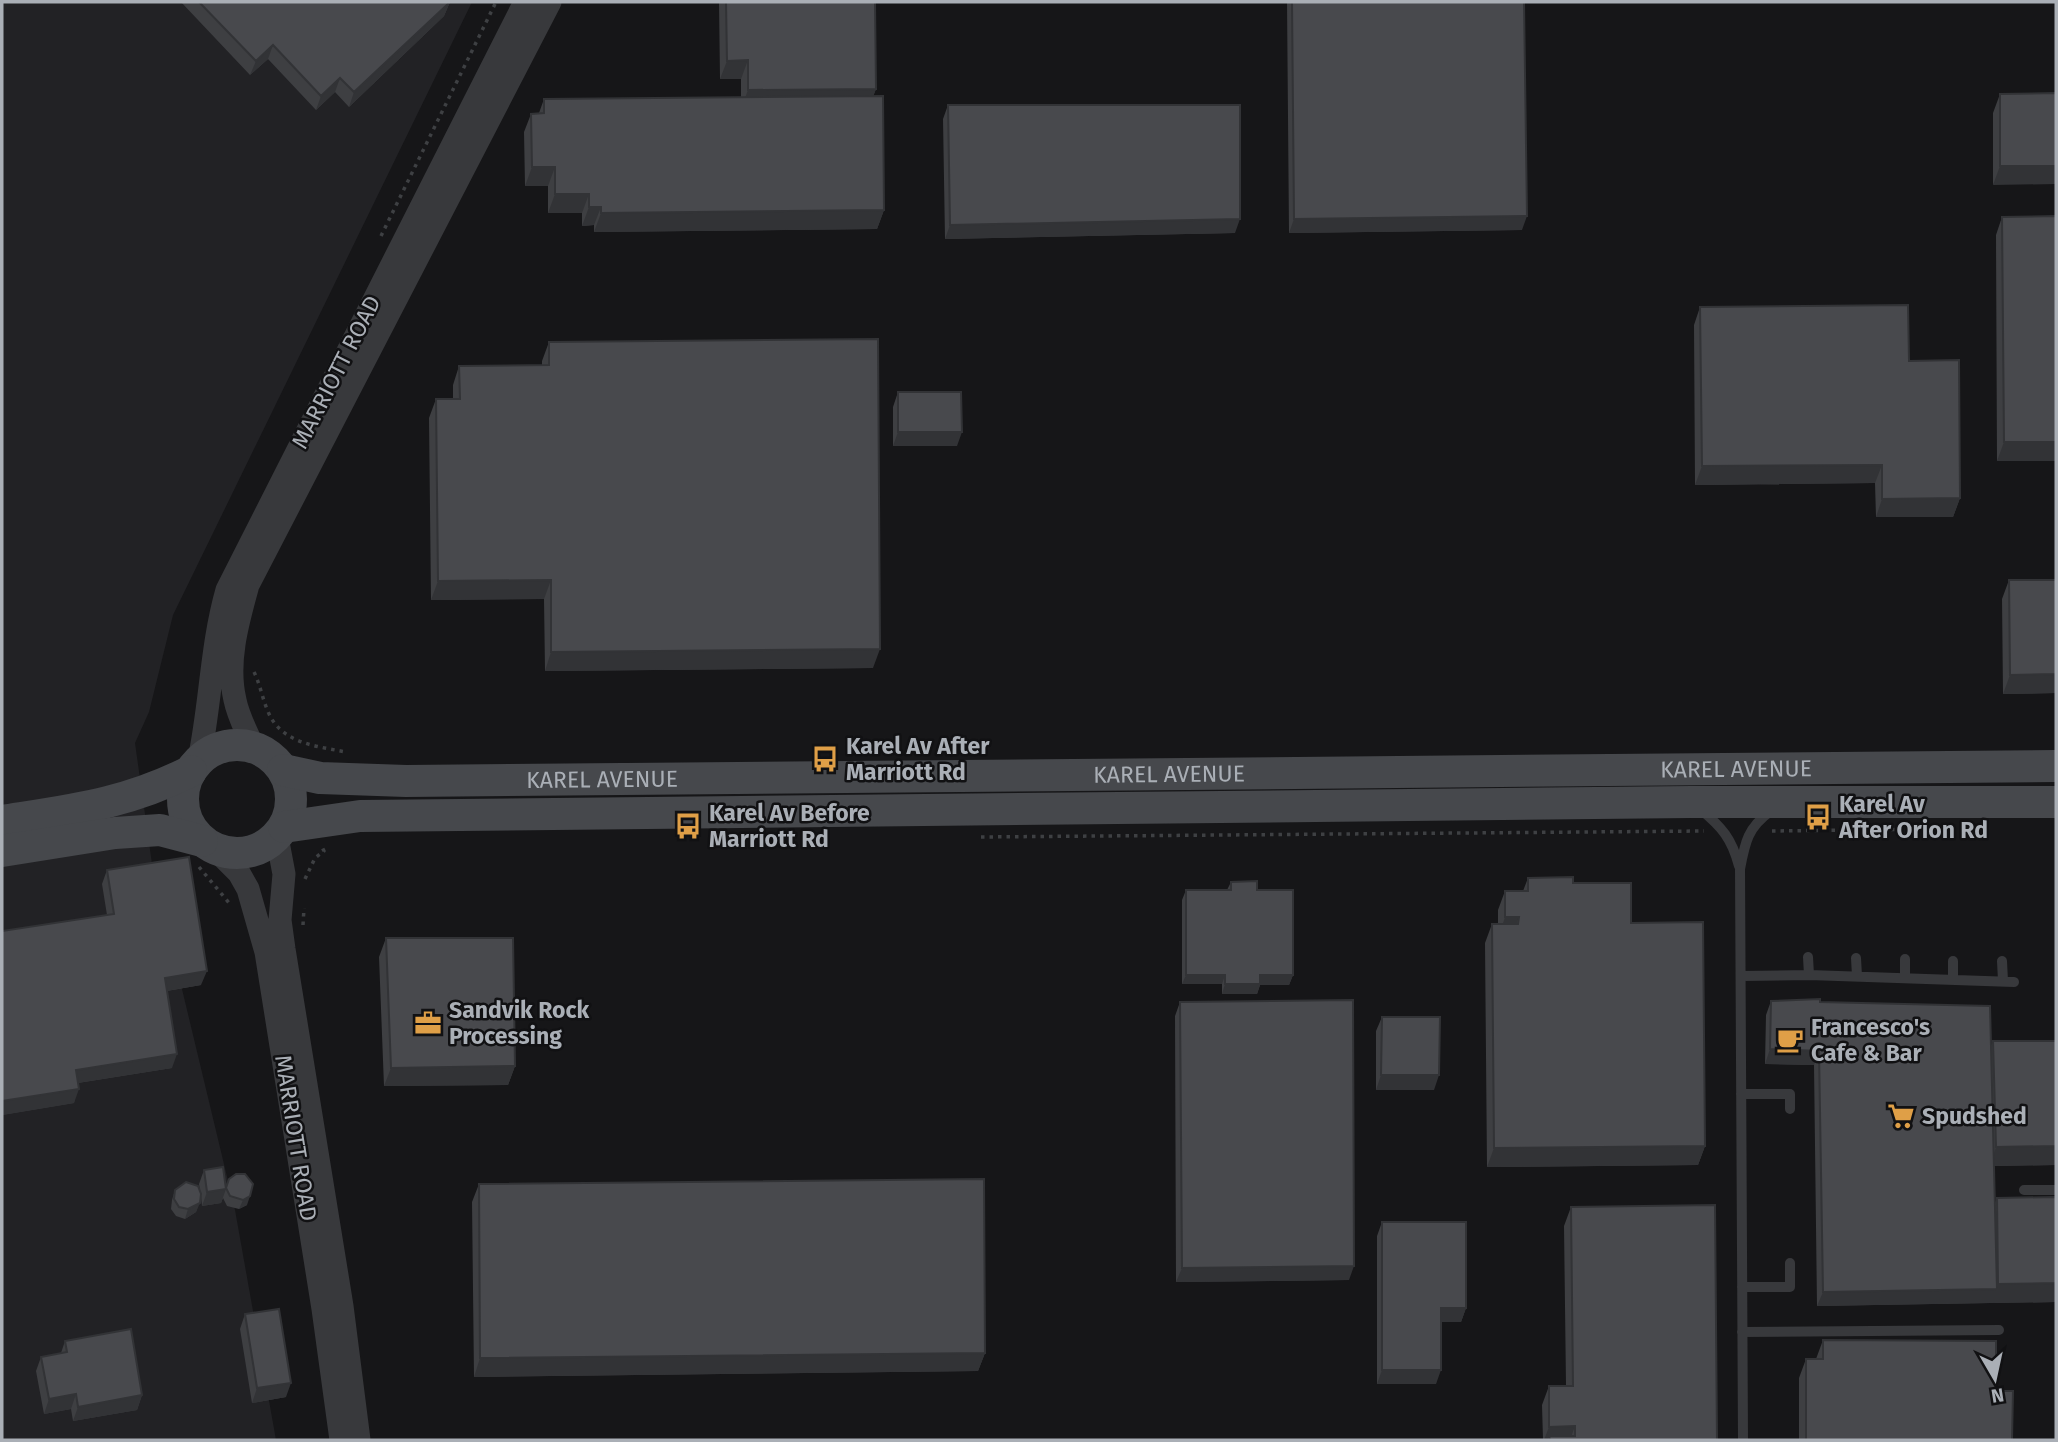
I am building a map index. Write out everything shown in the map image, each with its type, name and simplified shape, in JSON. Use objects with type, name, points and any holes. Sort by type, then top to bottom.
[{"type":"main road","points":[[2,821],[112,803],[157,788],[225,746],[253,747]]},
{"type":"main road","name":"KAREL AVENUE","points":[[253,747],[275,760],[283,770],[320,778],[406,781],[2056,766]]},
{"type":"main road","points":[[195,765],[182,800],[188,822],[203,851]]},
{"type":"main road","points":[[1978,766],[1986,778],[2056,790]]},
{"type":"main road","points":[[280,832],[292,798],[283,770]]},
{"type":"main road","name":"KAREL AVENUE","points":[[2,851],[115,833],[160,830],[203,851],[248,852],[280,832],[360,816],[1691,802],[2056,802]]},
{"type":"street","name":"MARRIOTT ROAD","points":[[195,765],[212,690],[213,646],[226,590],[525,2]]},
{"type":"street","name":"MARRIOTT ROAD","points":[[253,747],[235,700],[233,684],[233,649],[248,585],[550,2]]},
{"type":"street","name":"MARRIOTT ROAD","points":[[280,832],[284,874],[280,920],[342,1306],[359,1440]]},
{"type":"street","name":"MARRIOTT ROAD","points":[[203,851],[239,873],[248,889],[266,952],[323,1309],[341,1440]]},
{"type":"lane","points":[[1691,802],[1732,840],[1740,869],[1743,1440]]},
{"type":"lane","points":[[1740,869],[1754,823],[1785,802]]},
{"type":"lane","points":[[1808,957],[1809,975]]},
{"type":"lane","points":[[1856,958],[1857,976]]},
{"type":"lane","points":[[1905,959],[1905,977]]},
{"type":"lane","points":[[1953,961],[1953,979]]},
{"type":"lane","points":[[1742,976],[1905,977],[2008,982],[2002,961]]},
{"type":"lane","points":[[1741,1094],[1790,1094],[1790,1109]]},
{"type":"lane","points":[[2024,1190],[2056,1190]]},
{"type":"lane","points":[[1742,1287],[1790,1287],[1790,1264]]},
{"type":"lane","points":[[1742,1332],[1999,1330]]},
{"type":"path","points":[[268,713],[280,733],[296,740],[359,755]]},
{"type":"path","points":[[1750,831],[1945,829]]},
{"type":"path","points":[[976,837],[1725,831]]},
{"type":"path","points":[[305,879],[316,858],[324,851],[320,844]]},
{"type":"path","points":[[203,851],[205,871],[221,892]]},
{"type":"path","points":[[303,933],[304,906]]},
{"type":"shaded area","points":[[2,2],[472,2],[173,615],[149,712],[135,743],[152,864],[235,1210],[276,1440],[2,1440]]},
{"type":"building","points":[[199,2],[450,2],[354,92],[340,78],[321,96],[273,45],[256,61]]},
{"type":"building","points":[[726,2],[875,2],[876,89],[748,90],[748,60],[727,61]]},
{"type":"building","points":[[1292,2],[1524,2],[1527,216],[1294,219]]},
{"type":"building","points":[[2056,93],[2056,166],[2000,166],[2000,94]]},
{"type":"building","points":[[883,96],[884,210],[601,213],[601,207],[589,207],[589,194],[555,194],[555,167],[532,167],[531,114],[544,113],[544,99]]},
{"type":"building","points":[[948,105],[1240,105],[1240,219],[950,225]]},
{"type":"building","points":[[2056,216],[2056,442],[2004,442],[2002,217]]},
{"type":"building","points":[[1908,305],[1909,361],[1959,360],[1960,498],[1882,499],[1882,465],[1702,466],[1700,307]]},
{"type":"building","points":[[878,339],[880,649],[551,652],[551,580],[438,581],[436,399],[460,399],[459,366],[549,365],[549,342]]},
{"type":"building","points":[[898,392],[961,392],[962,432],[898,432]]},
{"type":"building","points":[[2009,580],[2056,580],[2056,674],[2010,675]]},
{"type":"building","points":[[189,857],[207,971],[165,978],[177,1054],[76,1070],[79,1089],[2,1101],[2,931],[114,914],[107,870]]},
{"type":"building","points":[[1573,877],[1573,883],[1631,883],[1631,923],[1703,922],[1705,1146],[1494,1148],[1492,924],[1518,924],[1519,917],[1505,917],[1505,891],[1528,891],[1528,878]]},
{"type":"building","points":[[1257,881],[1257,890],[1293,890],[1293,975],[1260,975],[1260,984],[1225,984],[1225,975],[1186,975],[1186,890],[1231,890],[1231,882]]},
{"type":"building","points":[[386,938],[513,938],[515,1066],[391,1068]]},
{"type":"building","name":"Spudshed","points":[[1820,999],[1820,1002],[1990,1006],[1997,1289],[1823,1292],[1819,1051],[1770,1049],[1771,1001]]},
{"type":"building","points":[[1353,1000],[1354,1266],[1182,1268],[1180,1002]]},
{"type":"building","points":[[1382,1017],[1440,1017],[1439,1075],[1381,1075]]},
{"type":"building","points":[[1993,1041],[2056,1041],[2056,1146],[1996,1147]]},
{"type":"building","points":[[223,1167],[226,1189],[207,1192],[204,1170]]},
{"type":"building","points":[[236,1174],[245,1174],[253,1184],[250,1196],[243,1200],[230,1196],[226,1188],[229,1179]]},
{"type":"building","points":[[984,1179],[985,1353],[480,1358],[479,1184]]},
{"type":"building","points":[[186,1182],[198,1186],[201,1194],[200,1203],[188,1209],[179,1207],[174,1199],[175,1190]]},
{"type":"building","points":[[2056,1197],[2056,1283],[1998,1284],[1997,1198]]},
{"type":"building","points":[[1715,1205],[1717,1440],[1550,1440],[1549,1436],[1575,1436],[1575,1426],[1549,1427],[1549,1386],[1573,1386],[1571,1207]]},
{"type":"building","points":[[1382,1222],[1466,1222],[1466,1308],[1441,1308],[1441,1370],[1382,1370]]},
{"type":"building","points":[[279,1309],[291,1383],[257,1388],[245,1314]]},
{"type":"building","points":[[131,1329],[142,1395],[78,1407],[76,1394],[49,1399],[41,1357],[67,1352],[65,1341]]},
{"type":"building","points":[[1823,1340],[1996,1341],[1996,1391],[2013,1391],[2012,1440],[1806,1440],[1806,1359],[1823,1359]]},
{"type":"place","name":"Karel Av After Marriott Rd","points":[[825,759]]},
{"type":"place","name":"Karel Av After Orion Rd","points":[[1818,817]]},
{"type":"place","name":"Karel Av Before Marriott Rd","points":[[688,826]]},
{"type":"place","name":"Sandvik Rock Processing","points":[[428,1023]]},
{"type":"place","name":"Francesco's Cafe & Bar","points":[[1790,1040]]},
{"type":"place","name":"Spudshed","points":[[1901,1116]]}]
